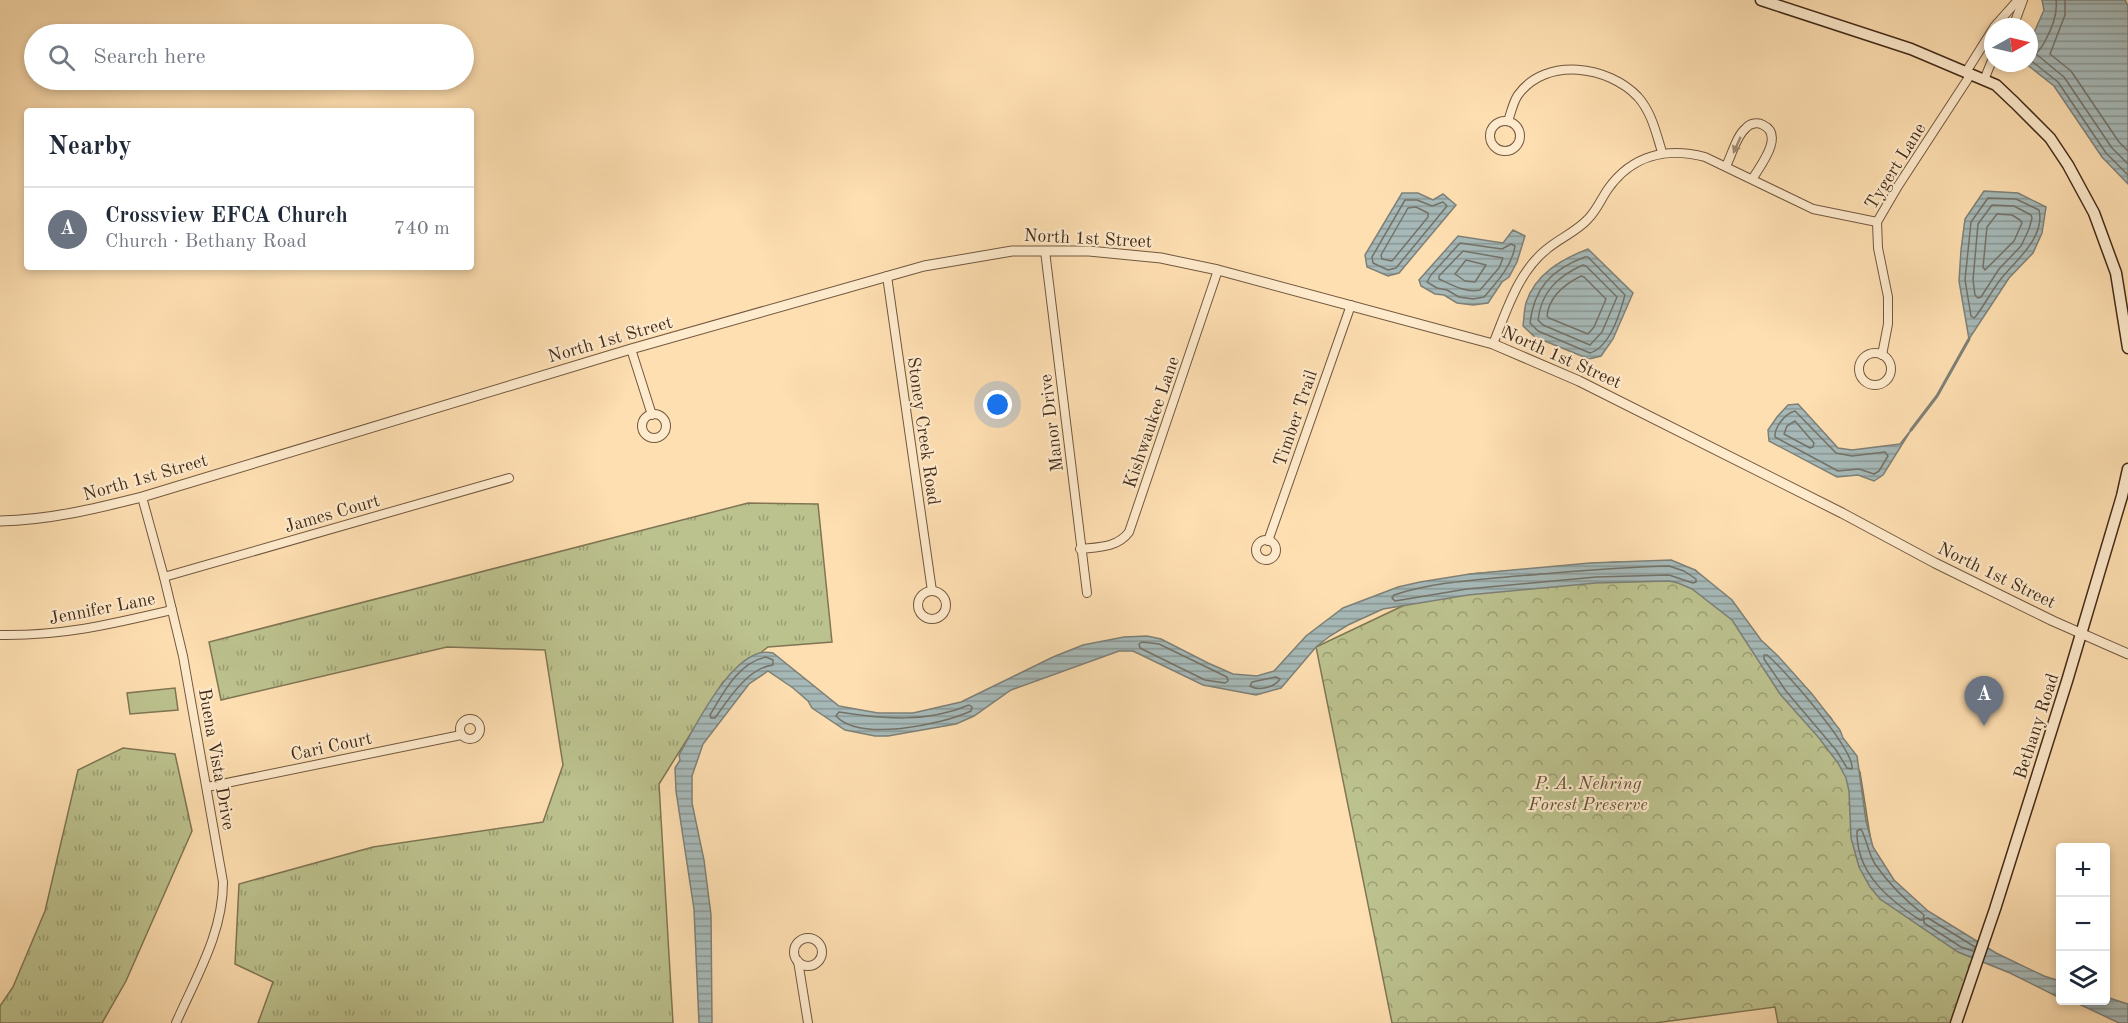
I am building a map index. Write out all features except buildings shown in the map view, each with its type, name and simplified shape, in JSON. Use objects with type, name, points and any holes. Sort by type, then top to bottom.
[{"type":"main road","points":[[1761,0],[1911,49],[1996,86],[2050,138],[2082,190],[2105,240],[2116,273],[2128,348]]},
{"type":"main road","name":"Bethany Road","points":[[1956,1023],[1994,912],[2081,633],[2128,469]]},
{"type":"street","name":"Tygert Lane","points":[[2003,18],[2018,0]]},
{"type":"street","points":[[2016,18],[2023,0]]},
{"type":"street","name":"Tygert Lane","points":[[1882,355],[1888,324],[1888,297],[1878,248],[1877,222],[1984,46]]},
{"type":"street","points":[[1508,121],[1516,97],[1528,84],[1553,73],[1570,69],[1592,71],[1614,79],[1637,97],[1654,124],[1662,152]]},
{"type":"street","points":[[1984,80],[1987,72]]},
{"type":"street","points":[[1508,121],[1518,128],[1520,137],[1515,148],[1503,151],[1493,145],[1490,133],[1496,123],[1508,121]]},
{"type":"street","points":[[1726,166],[1746,128],[1753,124],[1765,126],[1771,133],[1772,142],[1753,178]]},
{"type":"street","points":[[1493,344],[1517,288],[1536,259],[1547,248],[1577,229],[1589,218],[1606,191],[1621,174],[1635,164],[1662,152],[1695,154],[1753,178],[1813,208],[1877,222]]},
{"type":"street","name":"North 1st Street","points":[[0,521],[36,520],[82,512],[142,497],[632,349],[924,266],[1012,251],[1089,251],[1161,258],[1218,270],[1493,344],[1579,381],[1842,513],[1935,563],[2128,654]]},
{"type":"street","name":"Manor Drive","points":[[1045,251],[1087,592]]},
{"type":"street","name":"Kishwaukee Lane","points":[[1080,549],[1113,545],[1120,542],[1129,532],[1218,270]]},
{"type":"street","name":"Stoney Creek Road","points":[[887,276],[932,591]]},
{"type":"street","name":"Timber Trail","points":[[1268,541],[1351,305]]},
{"type":"street","points":[[632,349],[652,414]]},
{"type":"street","name":"Tygert Lane","points":[[1869,354],[1882,355],[1889,361],[1890,374],[1881,383],[1868,383],[1860,372],[1862,360],[1869,354]]},
{"type":"street","name":"James Court","points":[[164,577],[509,478]]},
{"type":"street","name":"Buena Vista Drive","points":[[142,497],[172,609],[222,870],[222,906],[215,936],[176,1023]]},
{"type":"street","name":"Jennifer Lane","points":[[0,635],[80,631],[172,609]]},
{"type":"street","name":"Cari Court","points":[[207,787],[461,735]]},
{"type":"street","points":[[798,961],[808,1023]]},
{"type":"green space","points":[[748,503],[818,504],[832,642],[768,647],[723,682],[659,784],[673,1023],[258,1023],[273,982],[235,964],[239,884],[373,847],[543,822],[563,765],[545,650],[447,647],[221,700],[209,642]]},
{"type":"green space","name":"P. A. Nehring Forest Preserve","points":[[1617,562],[1695,570],[1831,718],[1860,772],[1880,899],[1981,949],[1957,1023],[1778,1023],[1775,1007],[1655,1023],[1392,1023],[1316,647],[1470,574]]},
{"type":"green space","points":[[175,688],[178,710],[130,714],[127,693]]},
{"type":"green space","points":[[123,748],[175,754],[192,831],[126,981],[102,1023],[0,1023],[0,1006],[13,987],[45,911],[78,770]]},
{"type":"water","points":[[2042,0],[2125,0],[2128,6],[2128,184],[2102,157],[2054,86],[2036,72],[2038,24],[2044,10]]},
{"type":"water","points":[[1984,191],[2018,193],[2046,207],[2042,233],[2033,253],[2009,278],[1969,339],[1959,281],[1961,250],[1965,219]]},
{"type":"water","points":[[1402,193],[1418,193],[1433,200],[1443,194],[1456,205],[1399,273],[1388,276],[1367,267],[1365,255]]},
{"type":"water","points":[[1513,230],[1525,236],[1517,262],[1509,277],[1502,282],[1488,303],[1473,305],[1457,303],[1421,286],[1419,280],[1458,236],[1503,243]]},
{"type":"water","points":[[1588,249],[1633,293],[1613,339],[1601,356],[1589,359],[1535,337],[1523,326],[1526,303],[1536,284],[1559,263]]},
{"type":"water","points":[[1798,404],[1838,448],[1852,450],[1900,444],[1911,430],[1883,475],[1874,481],[1858,475],[1837,477],[1769,441],[1768,430],[1777,417],[1788,405]]},
{"type":"water","points":[[1671,560],[1695,570],[1732,600],[1761,640],[1812,694],[1857,756],[1866,821],[1873,847],[1894,880],[1928,911],[1996,953],[2056,980],[2056,996],[2010,973],[1958,952],[1880,899],[1859,867],[1851,838],[1849,791],[1846,778],[1838,763],[1780,694],[1732,620],[1692,589],[1669,581],[1596,583],[1468,595],[1383,609],[1330,636],[1316,647],[1281,688],[1256,695],[1203,685],[1133,651],[1119,651],[1011,690],[974,716],[956,724],[888,736],[845,730],[812,708],[808,701],[793,688],[768,671],[749,684],[703,744],[692,776],[692,803],[704,860],[711,915],[712,1023],[699,1023],[694,909],[676,791],[675,768],[680,760],[679,755],[718,690],[731,673],[759,653],[773,653],[839,706],[878,713],[913,713],[961,702],[1053,657],[1083,645],[1124,637],[1147,636],[1161,639],[1233,674],[1257,676],[1274,671],[1306,636],[1343,608],[1398,587],[1470,574],[1590,563]]},
{"type":"water","points":[[2110,998],[2128,1004],[2128,1023],[2119,1023],[2081,1005],[2110,1005]]},
{"type":"waterway","points":[[1911,430],[1937,396],[1969,339]]},
{"type":"place","name":"Crossview EFCA Church","points":[[1984,726]]}]
